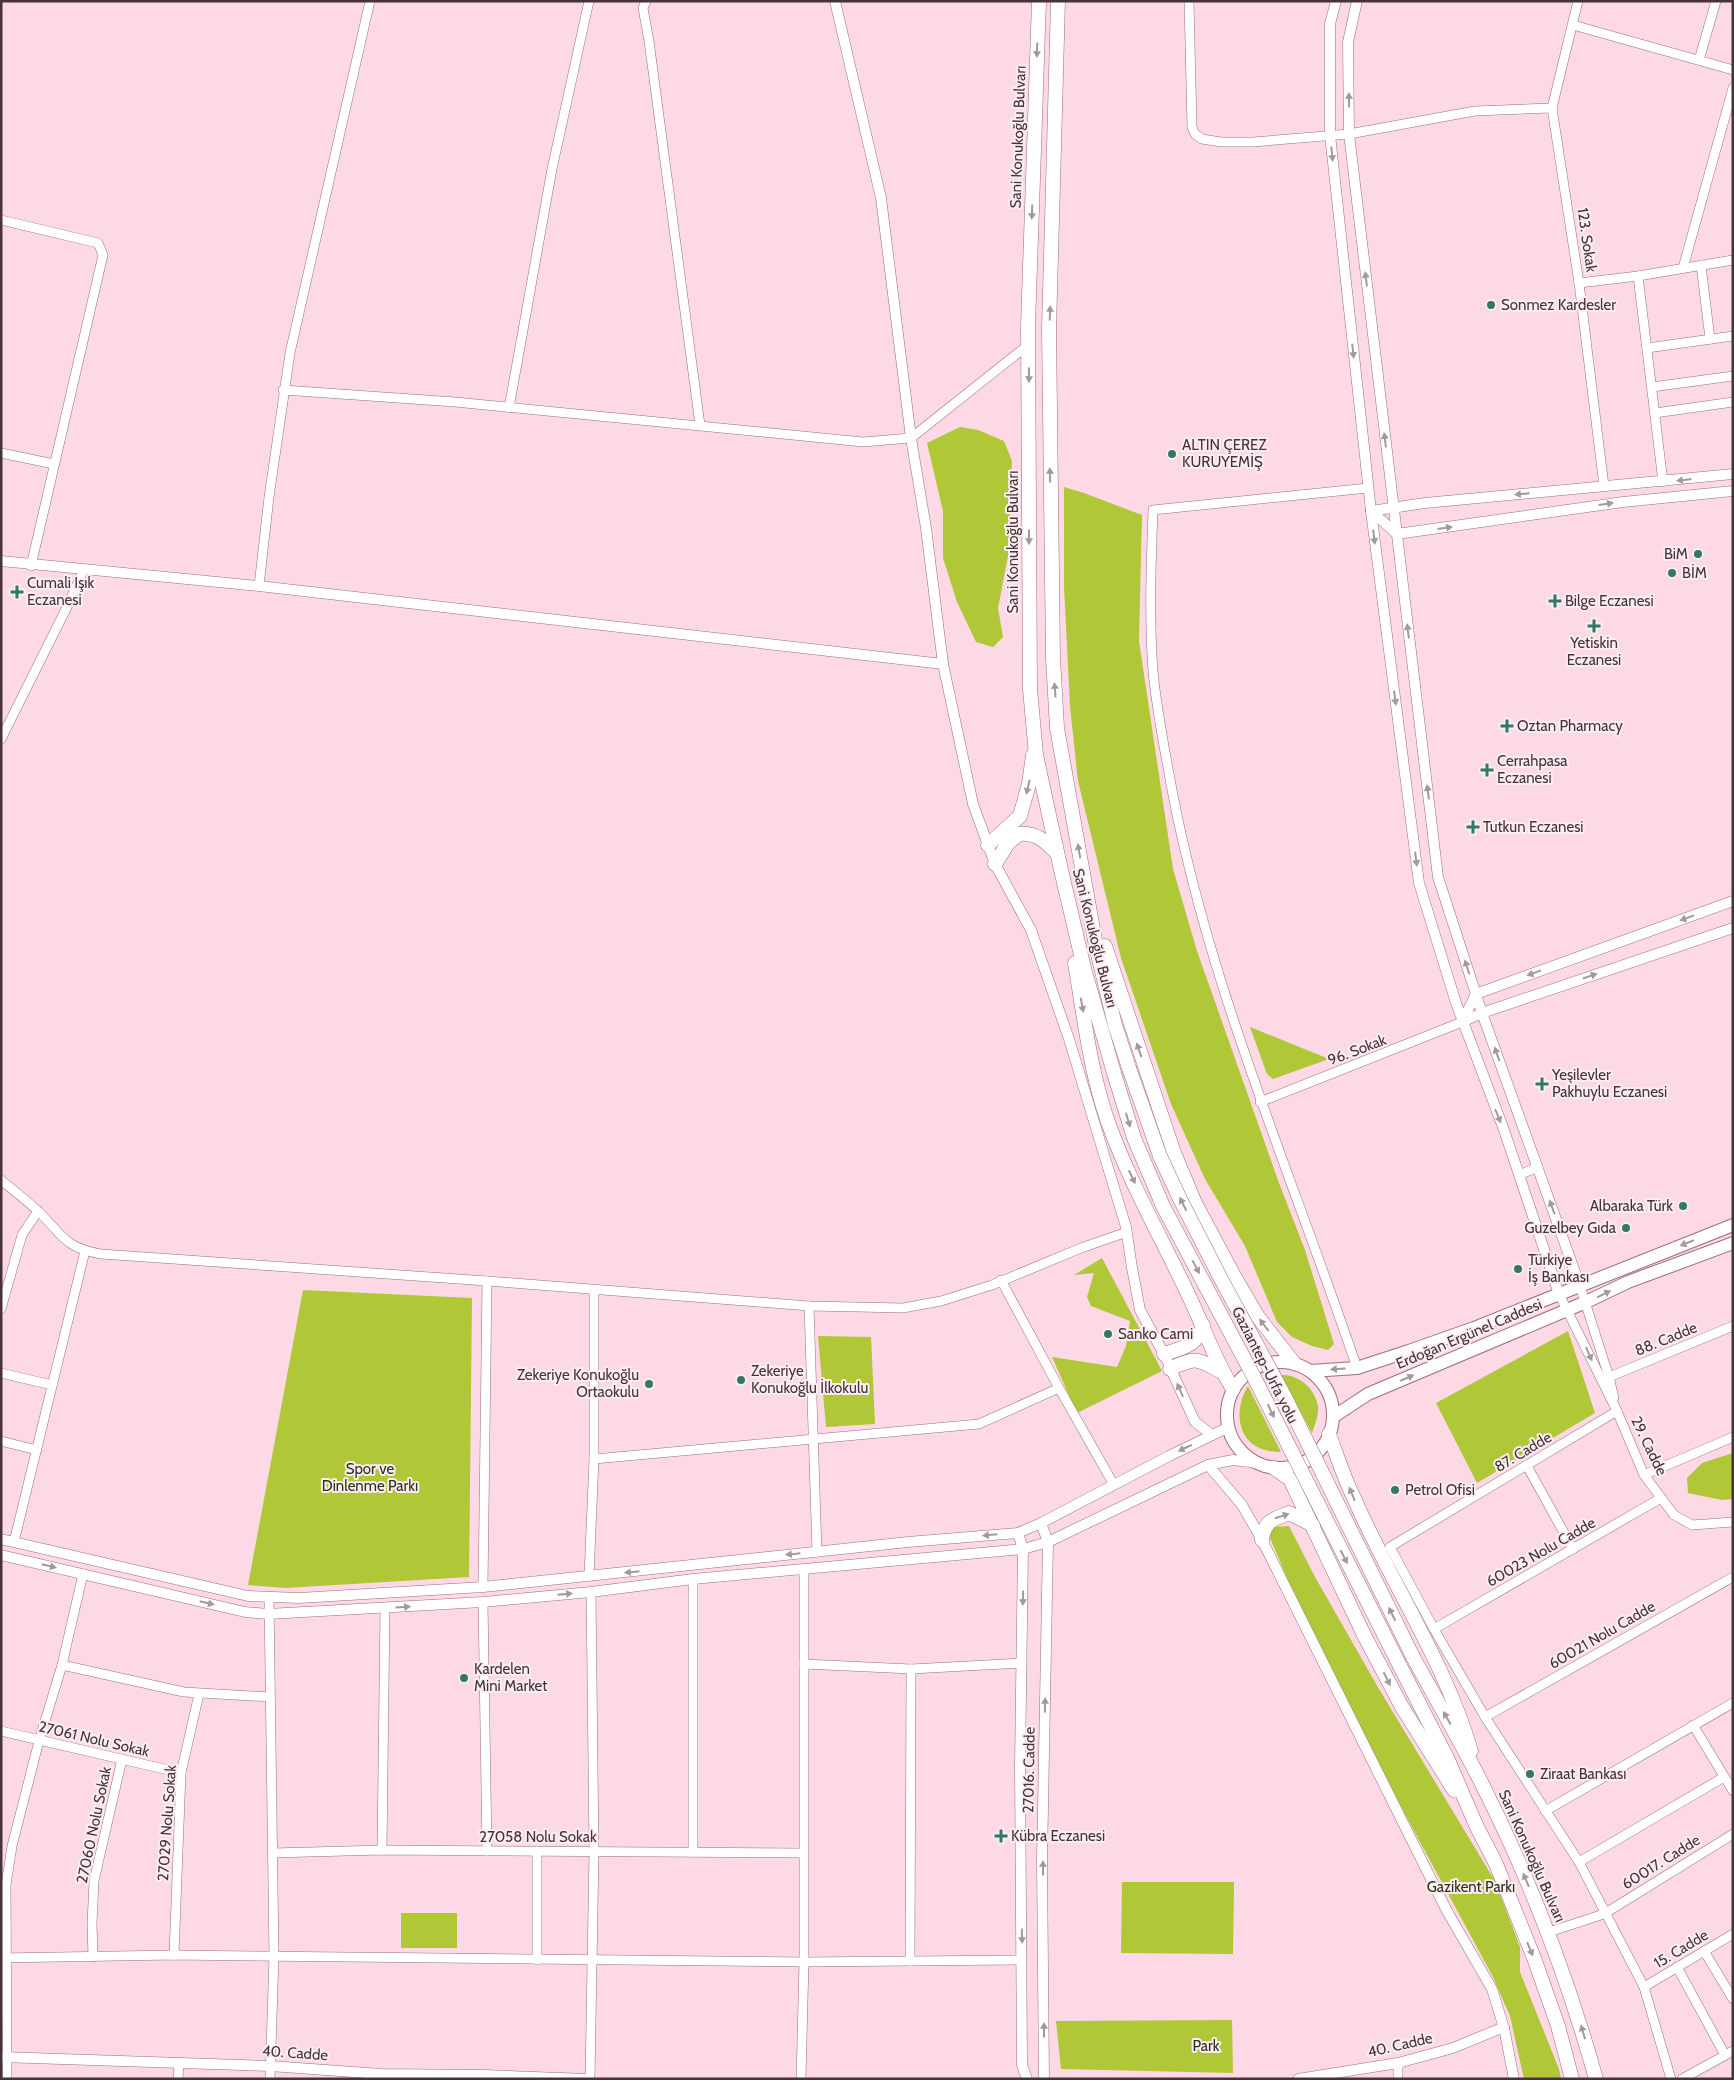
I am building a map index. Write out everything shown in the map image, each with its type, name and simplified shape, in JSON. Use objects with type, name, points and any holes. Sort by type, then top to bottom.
[{"type":"highway","name":"Sani Konukoğlu Bulvarı","points":[[1039,1],[1028,345],[1030,689],[1036,755],[1057,853],[1085,972],[1114,1073]]},
{"type":"highway","name":"Sani Konukoğlu Bulvarı","points":[[1058,1],[1049,329],[1053,658],[1057,728],[1096,946],[1113,1016],[1129,1068]]},
{"type":"highway","points":[[988,845],[1020,816],[1029,784],[1035,739]]},
{"type":"highway","points":[[995,864],[1008,843],[1019,834],[1028,833],[1036,835],[1057,853]]},
{"type":"highway","points":[[1061,870],[1069,930],[1089,1045],[1096,1080],[1108,1122],[1131,1175],[1203,1324],[1222,1372],[1233,1389]]},
{"type":"highway","points":[[1083,878],[1159,1109],[1192,1194],[1258,1318],[1294,1363]]},
{"type":"highway","name":"Gaziantep-Urfa yolu","points":[[1129,1068],[1160,1156],[1180,1199],[1285,1397],[1413,1657]]},
{"type":"highway","name":"Gaziantep-Urfa yolu","points":[[1114,1073],[1134,1138],[1163,1206],[1255,1378],[1448,1760],[1476,1825]]},
{"type":"highway","points":[[1164,1354],[1187,1346],[1199,1338],[1203,1324]]},
{"type":"highway","points":[[1170,1368],[1193,1360],[1200,1360],[1222,1372]]},
{"type":"highway","points":[[1330,1434],[1354,1499],[1434,1660],[1457,1711],[1479,1778]]},
{"type":"highway","points":[[1274,1468],[1290,1478],[1364,1635],[1402,1707],[1476,1825],[1496,1864],[1534,1958],[1558,2026],[1572,2079]]},
{"type":"highway","points":[[1262,1540],[1264,1530],[1270,1520],[1289,1513],[1313,1525]]},
{"type":"highway","name":"Sani Konukoğlu Bulvarı","points":[[1413,1657],[1479,1778],[1549,1932],[1579,2018],[1596,2079]]},
{"type":"main road","points":[[1310,1371],[1357,1368],[1446,1338],[1733,1225]]},
{"type":"main road","name":"Erdoğan Ergünel Caddesi","points":[[1333,1417],[1368,1394],[1569,1310],[1628,1282],[1733,1243]]},
{"type":"main road","points":[[1276,1361],[1294,1363],[1310,1371],[1323,1383],[1331,1399],[1333,1417],[1330,1434],[1320,1449],[1308,1460],[1292,1467],[1274,1468],[1258,1463],[1243,1454],[1233,1440],[1228,1427],[1227,1406],[1238,1381],[1259,1366],[1276,1361]]},
{"type":"street","points":[[259,586],[284,390],[309,266],[370,1]]},
{"type":"street","points":[[509,408],[552,169],[589,1]]},
{"type":"street","points":[[646,1],[643,8],[652,61],[700,425]]},
{"type":"street","points":[[835,1],[881,198],[911,438],[926,528],[942,664],[973,804],[995,864],[1031,930],[1069,1039],[1116,1189],[1127,1232],[1140,1310],[1164,1354],[1195,1422],[1212,1435]]},
{"type":"street","points":[[1189,1],[1192,127],[1195,134],[1202,139],[1221,142],[1253,142],[1349,134],[1475,111],[1552,108]]},
{"type":"street","points":[[1336,1],[1330,24],[1330,135],[1368,488],[1419,883],[1462,1022],[1504,1130],[1559,1294],[1569,1310],[1617,1410]]},
{"type":"street","points":[[1358,1],[1348,42],[1349,134],[1438,878],[1482,1013],[1586,1302],[1609,1376],[1617,1410]]},
{"type":"street","name":"123. Sokak","points":[[1578,1],[1552,108],[1579,283],[1604,486]]},
{"type":"street","points":[[1699,60],[1716,1]]},
{"type":"street","points":[[1573,25],[1733,70]]},
{"type":"street","points":[[1683,268],[1733,88]]},
{"type":"street","points":[[1,220],[98,244],[103,256],[31,566]]},
{"type":"street","points":[[1579,283],[1638,276],[1733,260]]},
{"type":"street","points":[[1701,265],[1710,339]]},
{"type":"street","points":[[1638,276],[1663,482]]},
{"type":"street","points":[[1647,348],[1733,336]]},
{"type":"street","points":[[284,390],[700,425],[863,442],[911,438],[1028,345]]},
{"type":"street","points":[[1652,387],[1733,376]]},
{"type":"street","points":[[1655,413],[1733,402]]},
{"type":"street","points":[[1,453],[54,464]]},
{"type":"street","points":[[1371,511],[1733,474]]},
{"type":"street","points":[[1357,1368],[1243,1053],[1200,911],[1175,810],[1153,671],[1151,594],[1153,510],[1368,488]]},
{"type":"street","points":[[1371,511],[1397,534],[1624,502],[1733,490]]},
{"type":"street","points":[[1,562],[259,586],[942,664]]},
{"type":"street","points":[[1,740],[84,569]]},
{"type":"street","points":[[1462,1022],[1476,994],[1733,901]]},
{"type":"street","points":[[1462,1022],[1482,1013],[1733,928]]},
{"type":"street","name":"96. Sokak","points":[[1260,1102],[1462,1022]]},
{"type":"street","points":[[1519,1175],[1538,1167]]},
{"type":"street","points":[[1,1180],[38,1211],[65,1242],[85,1251],[101,1254],[487,1280],[809,1306],[903,1308],[942,1301],[992,1285],[1080,1248],[1127,1232]]},
{"type":"street","points":[[2,1305],[22,1235],[38,1211]]},
{"type":"street","points":[[14,1542],[85,1251]]},
{"type":"street","points":[[483,1587],[487,1280]]},
{"type":"street","points":[[1002,1280],[1059,1388],[1114,1485]]},
{"type":"street","points":[[589,1576],[594,1459],[594,1290]]},
{"type":"street","points":[[809,1306],[817,1552]]},
{"type":"street","name":"88. Cadde","points":[[1609,1376],[1733,1326]]},
{"type":"street","points":[[1,1373],[52,1385]]},
{"type":"street","points":[[594,1459],[978,1424],[1059,1388]]},
{"type":"street","name":"87. Cadde","points":[[1434,1629],[1390,1547],[1617,1410]]},
{"type":"street","name":"29. Cadde","points":[[1617,1410],[1644,1475],[1674,1515],[1692,1525],[1733,1522]]},
{"type":"street","points":[[1,1539],[248,1596],[268,1598],[299,1598],[483,1587],[1018,1533],[1228,1427]]},
{"type":"street","points":[[1644,1475],[1733,1437]]},
{"type":"street","points":[[1,1442],[36,1450]]},
{"type":"street","points":[[1,1555],[245,1612],[268,1614],[483,1602],[591,1592],[693,1579],[1023,1549],[1048,1542],[1208,1465],[1233,1460],[1258,1463]]},
{"type":"street","points":[[1208,1465],[1242,1504],[1262,1540],[1446,1911],[1492,1990],[1504,2027],[1514,2079]]},
{"type":"street","points":[[1527,1466],[1573,1549]]},
{"type":"street","name":"60023 Nolu Cadde","points":[[1434,1629],[1661,1498]]},
{"type":"street","name":"27016. Cadde","points":[[1041,1523],[1048,1542],[1042,1860],[1044,2079]]},
{"type":"street","name":"27016. Cadde","points":[[1018,1533],[1023,1549],[1020,1764],[1022,2065],[1027,2079]]},
{"type":"street","points":[[801,2079],[804,1962],[804,1570]]},
{"type":"street","points":[[7,2079],[4,2058],[6,1885],[12,1846],[39,1741],[62,1665],[83,1574]]},
{"type":"street","name":"60021 Nolu Cadde","points":[[1485,1717],[1733,1577]]},
{"type":"street","points":[[693,1579],[693,1852]]},
{"type":"street","points":[[588,2079],[593,1961],[594,1851],[591,1592]]},
{"type":"street","points":[[268,1598],[274,1956],[270,2079]]},
{"type":"street","points":[[483,1602],[487,1851]]},
{"type":"street","points":[[382,1850],[385,1608]]},
{"type":"street","points":[[1434,1629],[1485,1717],[1578,1862],[1644,1987],[1671,2079]]},
{"type":"street","points":[[804,1664],[911,1669],[1022,1663]]},
{"type":"street","points":[[62,1665],[199,1694],[270,1697]]},
{"type":"street","points":[[910,1961],[911,1669]]},
{"type":"street","name":"27029 Nolu Sokak","points":[[174,1954],[181,1773],[199,1694]]},
{"type":"street","points":[[1545,1811],[1733,1703]]},
{"type":"street","points":[[1693,1725],[1733,1791]]},
{"type":"street","name":"27061 Nolu Sokak","points":[[1,1731],[181,1773]]},
{"type":"street","name":"27060 Nolu Sokak","points":[[93,1957],[94,1881],[122,1759]]},
{"type":"street","points":[[1578,1862],[1724,1777]]},
{"type":"street","name":"60017. Cadde","points":[[1549,1932],[1604,1914],[1733,1834]]},
{"type":"street","name":"27058 Nolu Sokak","points":[[272,1853],[382,1850],[803,1852]]},
{"type":"street","points":[[537,1851],[538,1960]]},
{"type":"street","name":"15. Cadde","points":[[1644,1987],[1733,1934]]},
{"type":"street","points":[[1704,1951],[1733,1999]]},
{"type":"street","points":[[4,1958],[174,1954],[593,1961],[1022,1960]]},
{"type":"street","points":[[1677,1967],[1729,2053],[1682,2079]]},
{"type":"street","name":"40. Cadde","points":[[1298,2079],[1398,2063],[1453,2048],[1504,2027]]},
{"type":"street","name":"40. Cadde","points":[[4,2058],[270,2066],[381,2076],[588,2079]]},
{"type":"street","points":[[178,2079],[179,2063]]},
{"type":"street","points":[[1398,2063],[1398,2079]]},
{"type":"green space","points":[[960,427],[978,430],[1004,441],[1012,461],[1009,551],[998,608],[1003,637],[993,647],[976,642],[957,602],[943,558],[943,511],[927,443]]},
{"type":"green space","points":[[1064,487],[1142,515],[1139,641],[1173,869],[1197,951],[1279,1183],[1305,1250],[1334,1344],[1328,1350],[1312,1346],[1292,1337],[1277,1322],[1245,1246],[1205,1179],[1171,1104],[1121,958],[1078,781],[1070,706],[1064,586]]},
{"type":"green space","points":[[1250,1027],[1329,1059],[1273,1079],[1267,1074]]},
{"type":"green space","points":[[1102,1258],[1162,1371],[1077,1413],[1052,1357],[1117,1367],[1126,1346],[1130,1321],[1091,1306],[1087,1297],[1094,1273],[1074,1275]]},
{"type":"green space","name":"Spor ve Dinlenme Parkı","points":[[303,1290],[472,1298],[469,1577],[285,1588],[248,1585]]},
{"type":"green space","points":[[1568,1331],[1595,1413],[1477,1483],[1436,1403]]},
{"type":"green space","points":[[818,1336],[871,1337],[875,1424],[826,1427]]},
{"type":"green space","points":[[1281,1375],[1294,1377],[1305,1383],[1313,1393],[1318,1409],[1312,1433]]},
{"type":"green space","points":[[1248,1386],[1281,1452],[1269,1451],[1255,1446],[1243,1432],[1240,1423],[1241,1404]]},
{"type":"green space","points":[[1733,1453],[1733,1499],[1722,1500],[1688,1493],[1687,1478],[1702,1463]]},
{"type":"green space","name":"Gazikent Parkı","points":[[1289,1526],[1315,1577],[1379,1689],[1495,1881],[1520,1947],[1520,1972],[1559,2069],[1561,2079],[1524,2079],[1510,2016],[1492,1975],[1406,1816],[1287,1578],[1267,1531],[1272,1527]]},
{"type":"green space","points":[[1122,1882],[1234,1882],[1233,1954],[1121,1953]]},
{"type":"green space","points":[[401,1913],[457,1913],[457,1948],[401,1948]]},
{"type":"green space","name":"Park","points":[[1232,2020],[1233,2073],[1061,2069],[1056,2021]]},
{"type":"place","name":"Sonmez Kardesler","points":[[1491,305]]},
{"type":"place","name":"ALTIN ÇEREZ KURUYEMİŞ","points":[[1172,454]]},
{"type":"place","name":"BiM","points":[[1698,554]]},
{"type":"place","name":"BİM","points":[[1672,573]]},
{"type":"place","name":"Cumali Işık Eczanesi","points":[[17,592]]},
{"type":"place","name":"Bilge Eczanesi","points":[[1555,601]]},
{"type":"place","name":"Yetiskin Eczanesi","points":[[1594,626]]},
{"type":"place","name":"Oztan Pharmacy","points":[[1507,726]]},
{"type":"place","name":"Cerrahpasa Eczanesi","points":[[1487,770]]},
{"type":"place","name":"Tutkun Eczanesi","points":[[1473,827]]},
{"type":"place","name":"Yeşilevler Pakhuylu Eczanesi","points":[[1542,1084]]},
{"type":"place","name":"Albaraka Türk","points":[[1683,1206]]},
{"type":"place","name":"Guzelbey Gıda","points":[[1626,1228]]},
{"type":"place","name":"Türkiye İş Bankası","points":[[1518,1269]]},
{"type":"place","name":"Sanko Cami","points":[[1108,1334]]},
{"type":"place","name":"Zekeriye Konukoğlu İlkokulu","points":[[741,1380]]},
{"type":"place","name":"Zekeriye Konukoğlu Ortaokulu","points":[[649,1384]]},
{"type":"place","name":"Petrol Ofisi","points":[[1395,1490]]},
{"type":"place","name":"Kardelen Mini Market","points":[[464,1678]]},
{"type":"place","name":"Ziraat Bankası","points":[[1530,1774]]},
{"type":"place","name":"Kübra Eczanesi","points":[[1001,1836]]}]
